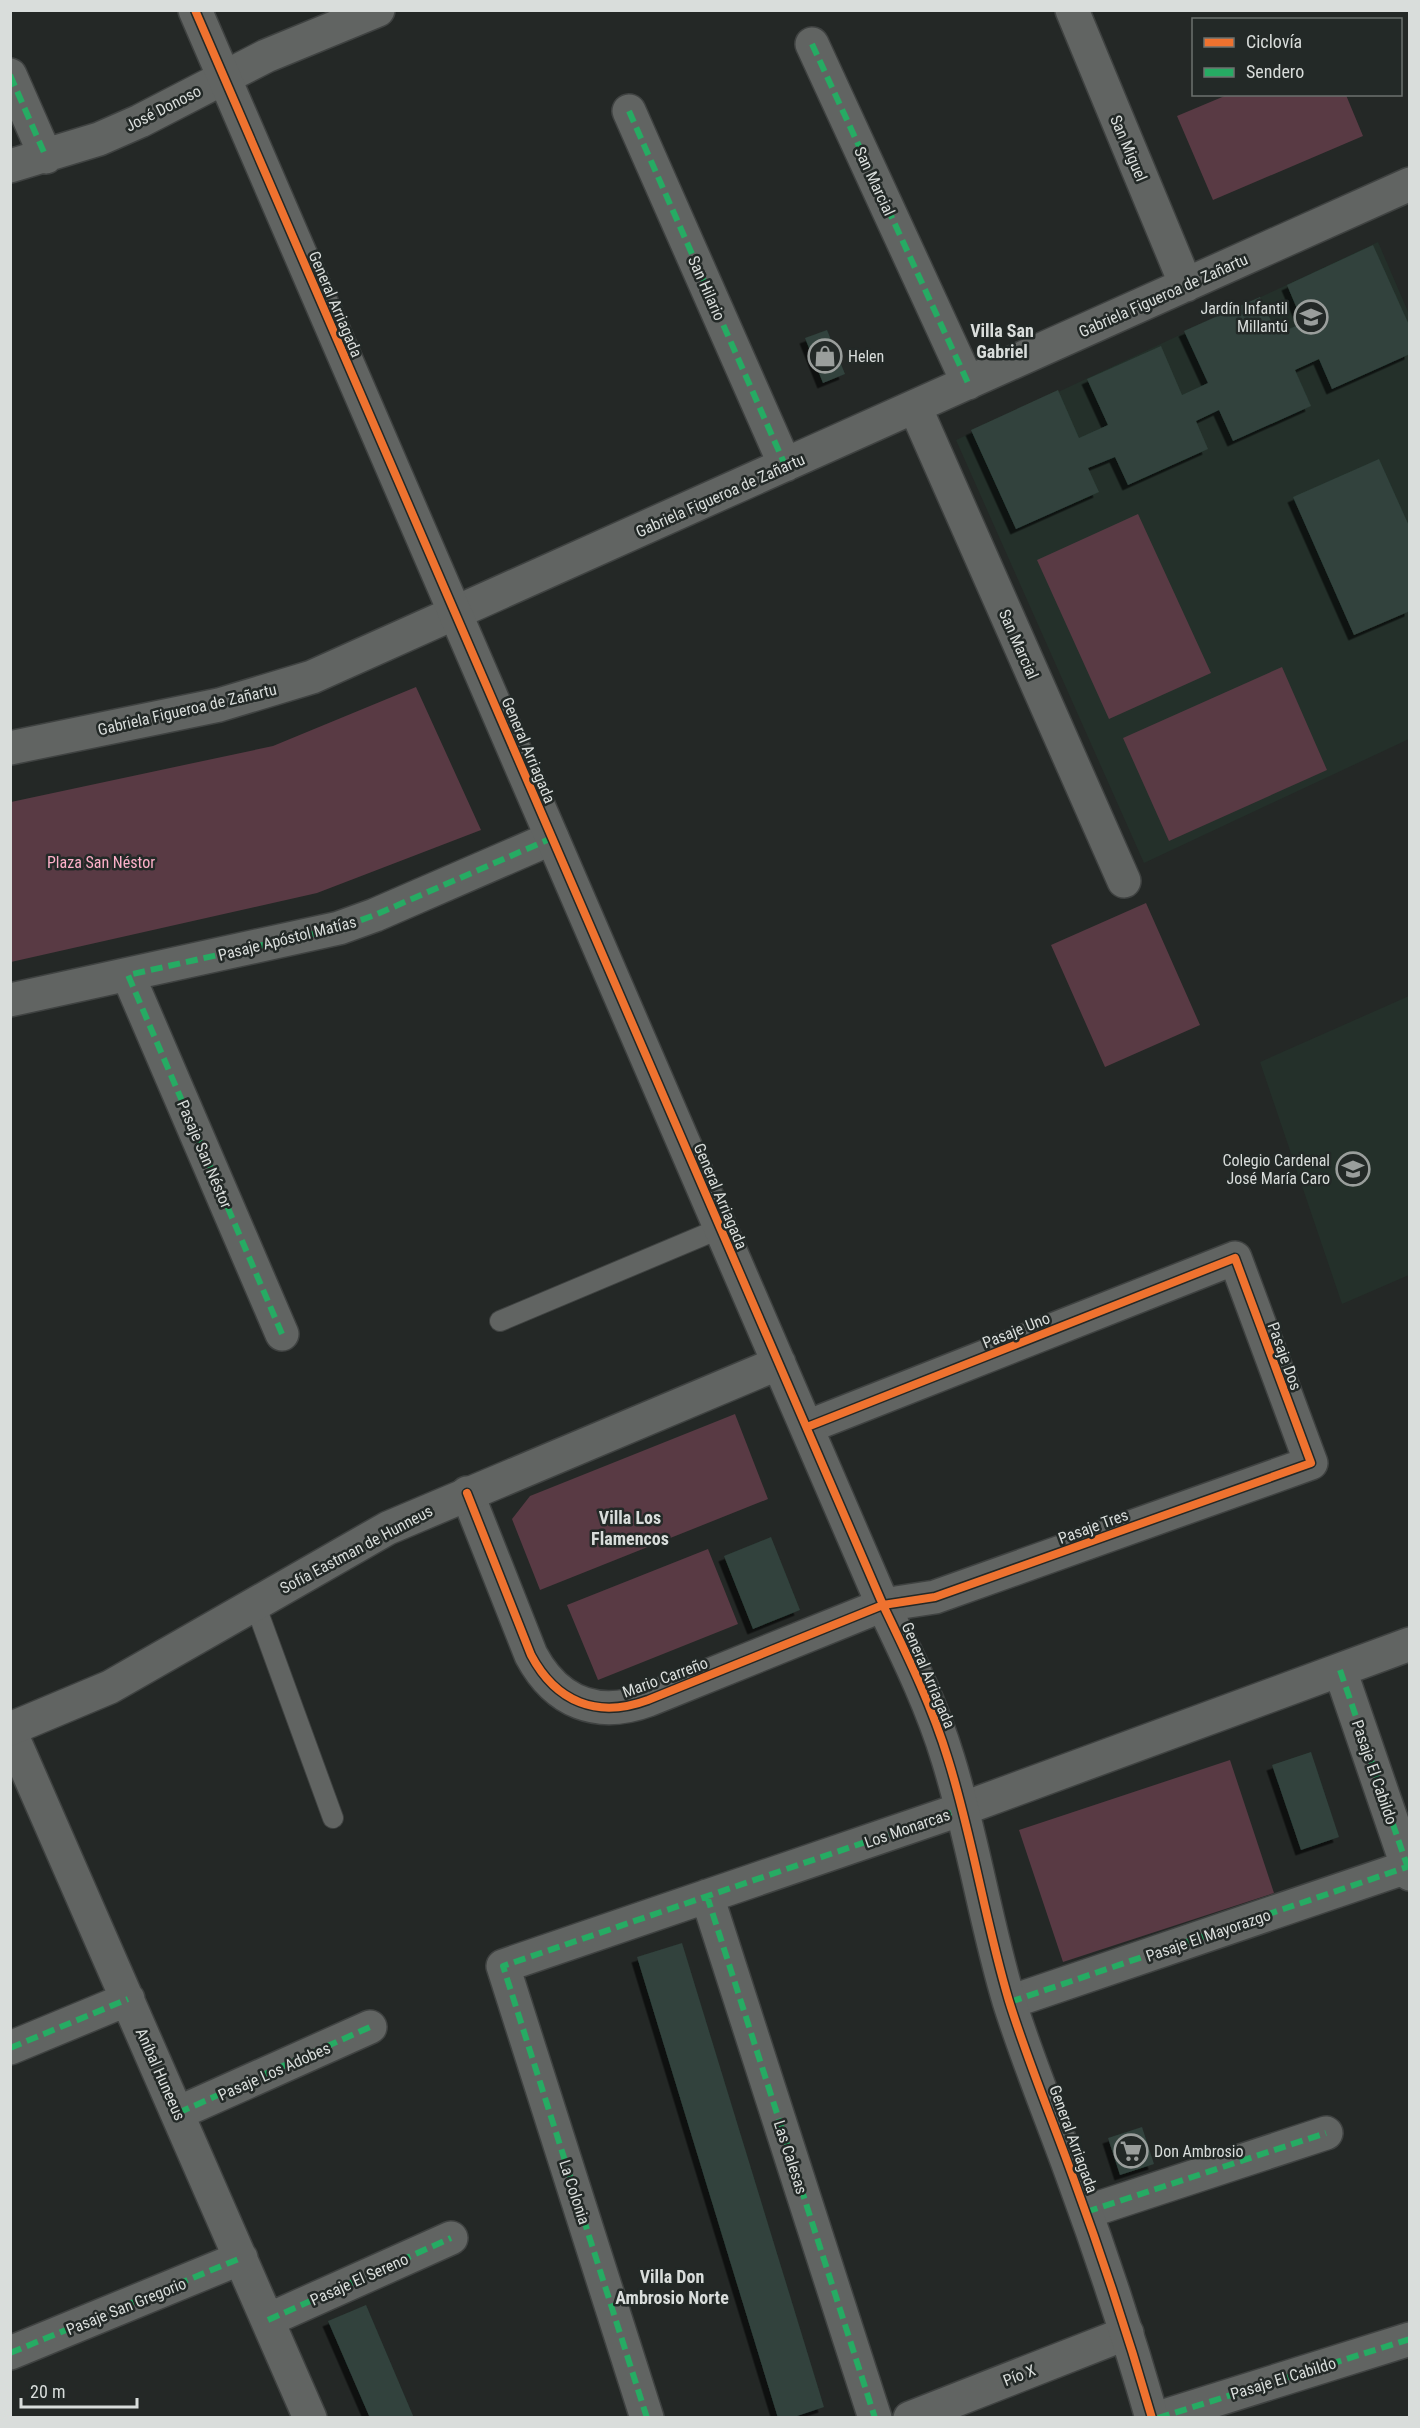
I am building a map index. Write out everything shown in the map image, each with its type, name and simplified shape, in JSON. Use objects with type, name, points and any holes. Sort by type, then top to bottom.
[{"type":"street","name":"General Arriagada","points":[[195,10],[883,1605],[930,1707],[948,1757],[1010,2002],[1127,2332],[1152,2418]]},
{"type":"street","name":"José Donoso","points":[[10,166],[46,157],[99,139],[140,121],[266,56],[378,10]]},
{"type":"street","name":"San Miguel","points":[[1072,10],[1186,285]]},
{"type":"street","name":"San Marcial","points":[[812,44],[968,383]]},
{"type":"street","points":[[10,75],[46,157]]},
{"type":"street","name":"San Hilario","points":[[629,111],[785,465]]},
{"type":"street","name":"Gabriela Figueroa de Zañartu","points":[[10,748],[254,696],[312,677],[1409,185]]},
{"type":"street","name":"San Marcial","points":[[915,407],[1124,881]]},
{"type":"street","name":"Pasaje Apóstol Matías","points":[[10,1000],[339,928],[375,915],[552,838]]},
{"type":"street","name":"Pasaje San Néstor","points":[[128,975],[282,1334]]},
{"type":"street","name":"Pasaje Uno","points":[[807,1427],[1235,1257]]},
{"type":"street","name":"Pasaje Dos","points":[[1235,1257],[1311,1463]]},
{"type":"street","name":"Sofía Eastman de Hunneus","points":[[10,1730],[111,1687],[388,1528],[779,1363]]},
{"type":"street","name":"Pasaje Tres","points":[[883,1605],[935,1597],[1311,1463]]},
{"type":"street","name":"Mario Carreño","points":[[467,1493],[539,1671],[564,1695],[597,1708],[632,1706],[883,1605]]},
{"type":"street","name":"Los Monarcas","points":[[503,1966],[962,1809],[1410,1644]]},
{"type":"street","name":"Pasaje El Cabildo","points":[[1340,1670],[1408,1870]]},
{"type":"street","name":"Aníbal Huneeus","points":[[10,1730],[310,2418]]},
{"type":"street","name":"Pasaje El Mayorazgo","points":[[1010,2002],[1408,1870]]},
{"type":"street","name":"Las Calesas","points":[[707,1896],[875,2418]]},
{"type":"street","name":"La Colonia","points":[[503,1966],[647,2418]]},
{"type":"street","points":[[10,2048],[128,1999]]},
{"type":"street","name":"Pasaje Los Adobes","points":[[178,2114],[370,2027]]},
{"type":"street","points":[[1086,2212],[1326,2133]]},
{"type":"street","name":"Pasaje El Sereno","points":[[268,2320],[451,2238]]},
{"type":"street","name":"Pasaje San Gregorio","points":[[10,2353],[241,2258]]},
{"type":"street","name":"Pío X","points":[[910,2418],[1127,2332]]},
{"type":"street","name":"Pasaje El Cabildo","points":[[1158,2418],[1410,2339]]},
{"type":"lane","points":[[500,1321],[721,1228]]},
{"type":"lane","points":[[255,1604],[333,1818]]},
{"type":"shaded area","points":[[1378,242],[1409,314],[1409,739],[1144,863],[956,440]]},
{"type":"shaded area","name":"Colegio Cardenal José María Caro","points":[[1409,996],[1409,1275],[1342,1304],[1260,1062]]},
{"type":"green space","points":[[1225,96],[1346,96],[1363,136],[1213,200],[1177,116]]},
{"type":"green space","points":[[1138,514],[1211,673],[1109,719],[1037,560]]},
{"type":"green space","points":[[1282,667],[1327,770],[1169,841],[1123,738]]},
{"type":"green space","name":"Plaza San Néstor","points":[[416,687],[481,830],[317,893],[11,962],[11,802],[273,746]]},
{"type":"green space","points":[[1146,903],[1200,1025],[1105,1067],[1051,945]]},
{"type":"green space","points":[[735,1414],[768,1499],[540,1590],[512,1519],[530,1496]]},
{"type":"green space","points":[[708,1549],[738,1624],[598,1680],[567,1605]]},
{"type":"green space","points":[[1230,1760],[1274,1893],[1063,1962],[1019,1830]]},
{"type":"building","points":[[1373,245],[1410,327],[1410,354],[1332,389],[1319,359],[1295,370],[1311,406],[1233,441],[1219,410],[1196,421],[1208,449],[1128,485],[1115,457],[1088,468],[1099,492],[1016,529],[971,430],[1058,390],[1079,438],[1108,425],[1087,379],[1161,346],[1182,395],[1208,383],[1184,331],[1260,297],[1277,334],[1303,323],[1287,285]]},
{"type":"building","name":"Helen","points":[[827,330],[845,374],[823,383],[805,338]]},
{"type":"building","points":[[1379,459],[1410,528],[1410,611],[1354,635],[1293,497]]},
{"type":"building","points":[[771,1537],[800,1610],[753,1629],[724,1556]]},
{"type":"building","points":[[1311,1752],[1339,1837],[1301,1850],[1272,1765]]},
{"type":"building","points":[[682,1943],[824,2407],[791,2418],[778,2418],[637,1957]]},
{"type":"building","name":"Don Ambrosio","points":[[1142,2127],[1154,2164],[1120,2175],[1108,2138]]},
{"type":"building","points":[[366,2305],[414,2418],[370,2418],[328,2321]]},
{"type":"marked path","points":[[812,44],[968,383]]},
{"type":"marked path","points":[[10,75],[46,157]]},
{"type":"marked path","points":[[629,111],[785,465]]},
{"type":"marked path","points":[[282,1334],[128,975],[339,928],[375,915],[552,838]]},
{"type":"marked path","points":[[1340,1670],[1410,1874]]},
{"type":"marked path","points":[[647,2418],[503,1966],[962,1809]]},
{"type":"marked path","points":[[1010,2002],[1407,1867]]},
{"type":"marked path","points":[[707,1896],[875,2418]]},
{"type":"marked path","points":[[10,2048],[128,1999]]},
{"type":"marked path","points":[[178,2113],[370,2027]]},
{"type":"marked path","points":[[1086,2212],[1326,2133]]},
{"type":"marked path","points":[[268,2320],[451,2238]]},
{"type":"marked path","points":[[10,2353],[241,2258]]},
{"type":"marked path","points":[[1158,2418],[1410,2339]]},
{"type":"cycle path","points":[[195,10],[934,1720],[957,1789],[1009,2001],[1095,2239],[1152,2418]]},
{"type":"cycle path","points":[[467,1493],[531,1655],[541,1671],[566,1695],[595,1707],[612,1708],[648,1700],[883,1605],[935,1597],[1311,1463],[1235,1258],[807,1427]]},
{"type":"place","name":"Jardín Infantil Millantú","points":[[1311,317]]},
{"type":"place","name":"Helen","points":[[825,356]]},
{"type":"place","name":"Colegio Cardenal José María Caro","points":[[1353,1169]]},
{"type":"place","name":"Don Ambrosio","points":[[1131,2151]]},
{"type":"district","name":"Villa San Gabriel","points":[[1002,341]]},
{"type":"district","name":"Villa Los Flamencos","points":[[630,1528]]},
{"type":"district","name":"Villa Don Ambrosio Norte","points":[[672,2287]]}]
